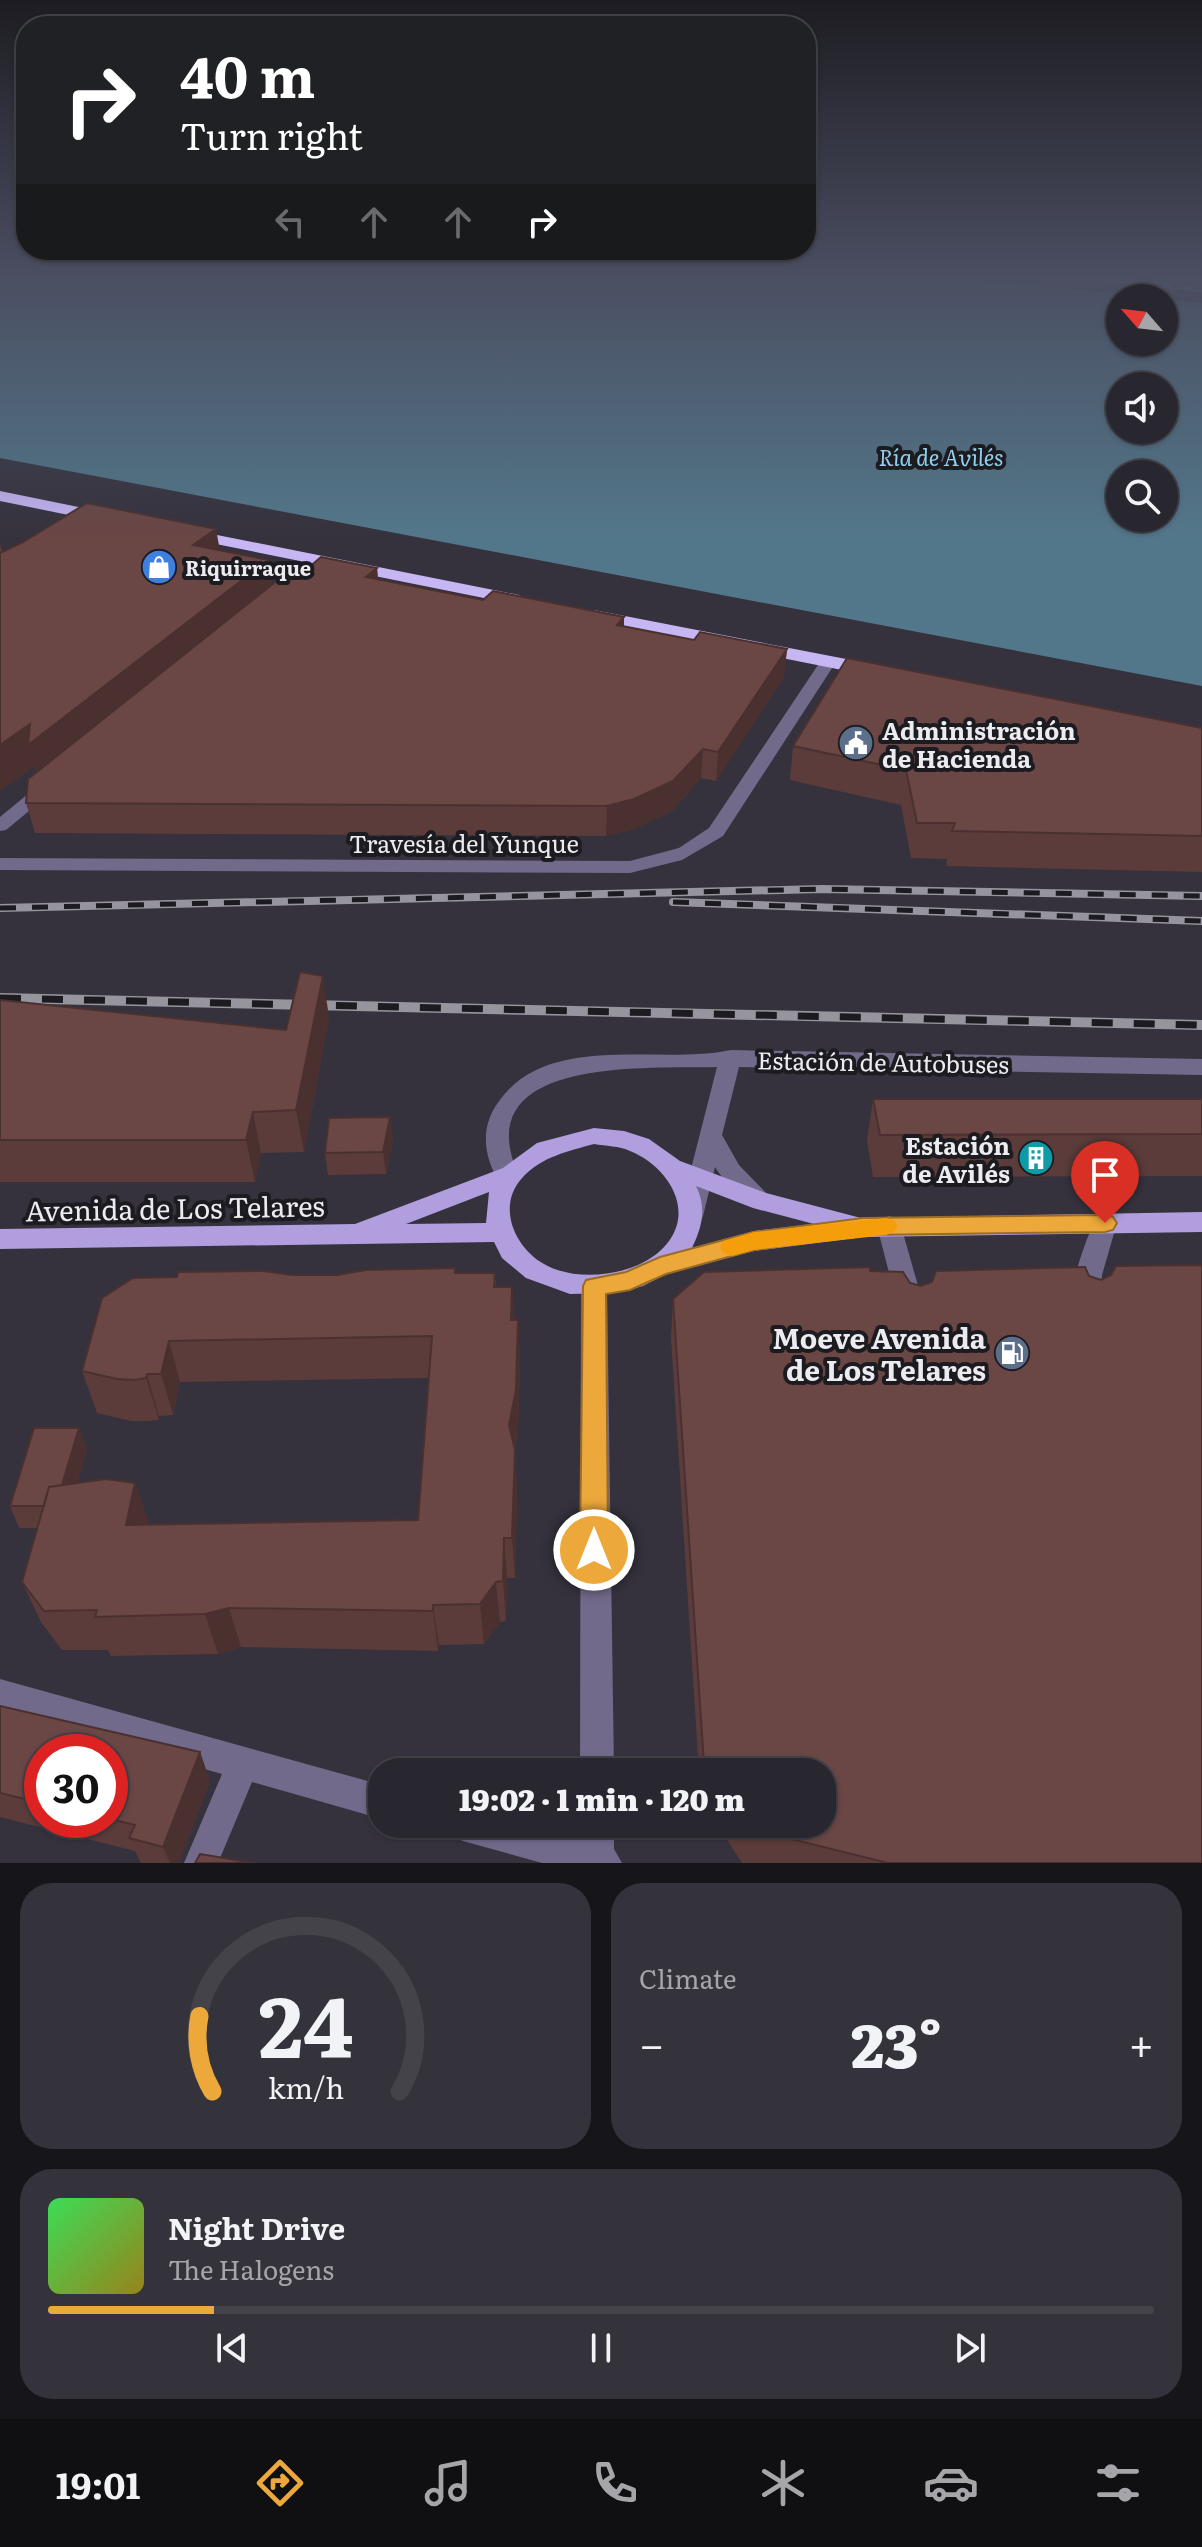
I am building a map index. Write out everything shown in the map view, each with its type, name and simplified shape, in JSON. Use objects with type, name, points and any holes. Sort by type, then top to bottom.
[{"type":"highway","points":[[0,496],[108,521]]},
{"type":"highway","points":[[169,530],[318,566],[534,603]]},
{"type":"highway","points":[[580,613],[892,674]]},
{"type":"main road","points":[[876,1226],[762,1201],[676,1169],[654,1152],[626,1140],[594,1136],[563,1140],[527,1156],[507,1176],[497,1201],[499,1232],[514,1256],[540,1275],[573,1285],[594,1286],[630,1281],[660,1266],[754,1241],[876,1226],[1202,1222]]},
{"type":"main road","points":[[660,1266],[681,1244],[691,1218],[688,1192],[676,1169]]},
{"type":"main road","name":"Avenida de Los Telares","points":[[351,1234],[507,1176]]},
{"type":"main road","name":"Avenida de Los Telares","points":[[0,1239],[499,1232]]},
{"type":"street","name":"Travesía del Yunque","points":[[0,864],[630,867],[675,859],[698,847],[716,832],[828,662]]},
{"type":"street","points":[[0,826],[60,777]]},
{"type":"street","points":[[507,1176],[498,1160],[495,1145],[498,1126],[505,1108],[536,1080],[581,1065],[731,1058]]},
{"type":"street","name":"Estación de Autobuses","points":[[691,1218],[718,1095],[731,1058],[1202,1067]]},
{"type":"street","points":[[711,1137],[722,1164],[739,1183],[762,1201]]},
{"type":"street","points":[[1087,1306],[1089,1275],[1105,1223]]},
{"type":"street","points":[[876,1226],[912,1312]]},
{"type":"street","points":[[594,1286],[597,1758]]},
{"type":"street","points":[[0,1695],[368,1798]]},
{"type":"street","points":[[201,1863],[243,1763]]},
{"type":"street","points":[[513,1838],[600,1862],[598,1838]]},
{"type":"water","name":"Ría de Avilés","points":[[0,365],[1202,365],[1202,686],[0,458]]},
{"type":"building","points":[[87,503],[216,529],[193,545],[268,560],[28,745],[30,724],[0,745],[0,553]]},
{"type":"building","points":[[321,557],[377,568],[366,577],[483,600],[493,591],[624,617],[617,625],[694,640],[700,632],[787,649],[718,752],[703,749],[673,781],[634,799],[607,806],[26,803],[28,779],[289,571],[301,574]]},
{"type":"building","points":[[847,658],[1202,728],[1202,836],[952,831],[955,823],[917,823],[906,770],[793,746]]},
{"type":"building","points":[[300,972],[323,976],[296,1110],[253,1112],[246,1140],[0,1140],[0,1000],[286,1030]]},
{"type":"building","points":[[873,1099],[1202,1099],[1202,1134],[880,1135]]},
{"type":"building","points":[[390,1117],[383,1152],[325,1153],[329,1118]]},
{"type":"building","points":[[1202,1265],[1202,1863],[888,1863],[787,1838],[836,1838],[836,1758],[704,1758],[673,1299],[704,1272],[870,1267],[870,1271],[903,1272],[910,1283],[921,1286],[932,1282],[936,1271],[1085,1267],[1089,1276],[1101,1280],[1111,1275],[1116,1266]]},
{"type":"building","points":[[455,1268],[455,1273],[495,1273],[494,1287],[512,1287],[511,1320],[518,1320],[516,1390],[509,1425],[515,1450],[512,1538],[504,1538],[503,1581],[496,1582],[480,1604],[433,1605],[433,1611],[229,1608],[205,1614],[95,1617],[97,1610],[44,1611],[22,1582],[49,1487],[106,1479],[135,1483],[126,1525],[418,1520],[432,1336],[169,1341],[161,1374],[147,1374],[146,1378],[135,1380],[117,1379],[82,1371],[102,1298],[133,1278],[177,1277],[178,1272],[264,1271],[292,1275],[337,1275],[366,1270]]},
{"type":"building","points":[[34,1428],[79,1428],[62,1485],[49,1487],[44,1506],[10,1506]]},
{"type":"building","points":[[0,1706],[122,1734],[24,1734],[24,1799],[0,1793]]},
{"type":"building","points":[[128,1735],[200,1752],[163,1847],[129,1838],[135,1825],[128,1823]]},
{"type":"building","points":[[200,1854],[254,1863],[195,1863]]},
{"type":"railway","points":[[0,908],[822,889],[1202,896]]},
{"type":"railway","points":[[673,902],[1202,921]]},
{"type":"railway","points":[[0,998],[1202,1025]]},
{"type":"slow traffic","points":[[732,1247],[754,1241],[886,1226]]},
{"type":"place","name":"Riquirraque","points":[[159,567]]},
{"type":"place","name":"Administración de Hacienda","points":[[856,743]]},
{"type":"place","name":"Estación de Avilés","points":[[1036,1158]]},
{"type":"place","name":"Moeve Avenida de Los Telares","points":[[1012,1353]]},
{"type":"route","points":[[594,1550],[594,1286],[630,1281],[660,1266],[754,1241],[863,1227],[1105,1223]]}]
